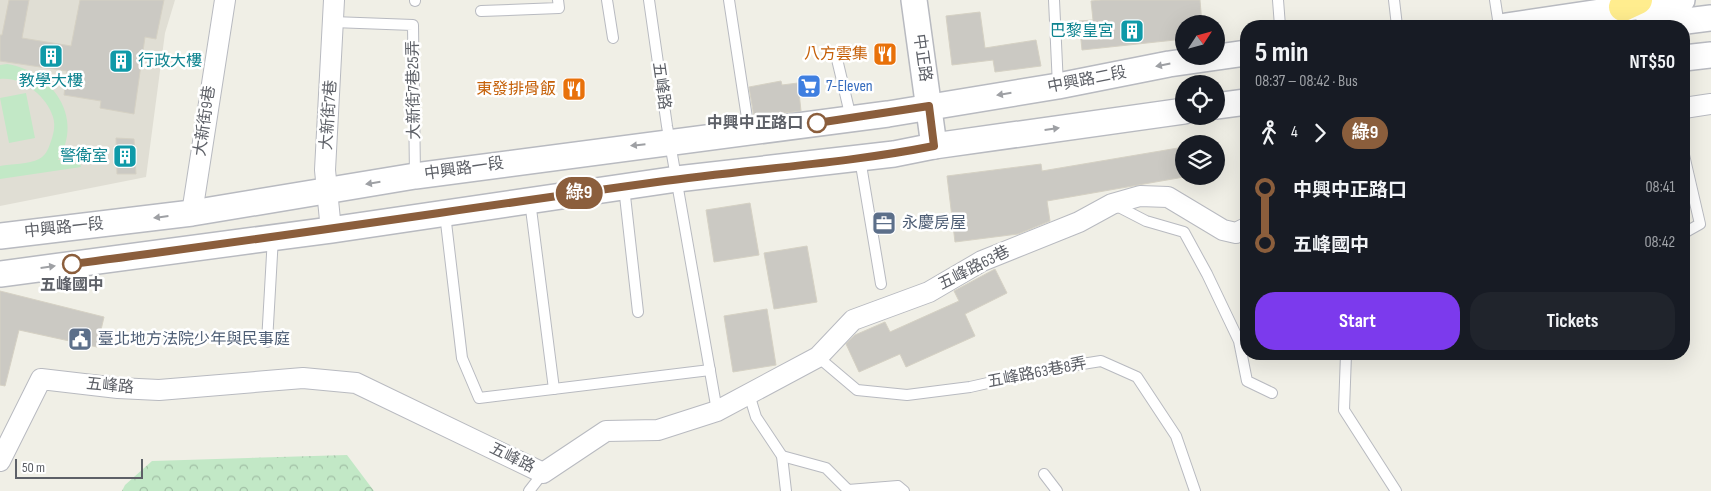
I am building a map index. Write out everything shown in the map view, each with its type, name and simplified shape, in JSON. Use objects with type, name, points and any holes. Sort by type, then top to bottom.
[{"type":"street","name":"大新街9巷","points":[[192,213],[225,0]]},
{"type":"street","name":"大新街7巷","points":[[331,230],[324,170],[334,0]]},
{"type":"street","name":"中正路","points":[[914,0],[934,146]]},
{"type":"street","points":[[1537,20],[1613,5],[1682,0]]},
{"type":"street","points":[[1690,21],[1711,18]]},
{"type":"street","name":"中興路二段","points":[[929,106],[1058,86],[1169,64],[1240,55]]},
{"type":"street","points":[[1690,57],[1711,55]]},
{"type":"street","points":[[1225,105],[1240,103]]},
{"type":"street","points":[[1690,107],[1711,104]]},
{"type":"street","name":"中興路一段","points":[[0,236],[192,213],[415,176],[929,106]]},
{"type":"street","points":[[0,274],[273,236],[331,230],[624,186],[860,158],[1175,112]]},
{"type":"street","name":"五峰路63巷","points":[[717,411],[818,357],[853,320],[929,292],[982,260],[1079,222],[1112,204],[1140,196],[1168,197],[1223,230],[1236,233],[1240,231]]},
{"type":"street","name":"五峰路","points":[[0,461],[41,379],[118,388],[159,390],[303,378],[356,383],[543,473],[606,430],[658,430],[717,411]]},
{"type":"lane","points":[[481,11],[559,8],[558,0]]},
{"type":"lane","points":[[607,0],[613,38]]},
{"type":"lane","name":"五峰路","points":[[648,0],[670,142],[717,411]]},
{"type":"lane","points":[[729,0],[749,131]]},
{"type":"lane","points":[[1054,0],[1058,86]]},
{"type":"lane","points":[[1278,0],[1280,20]]},
{"type":"lane","points":[[1394,0],[1396,20]]},
{"type":"lane","points":[[1495,0],[1497,20]]},
{"type":"lane","name":"大新街7巷25弄","points":[[333,22],[413,24],[415,176]]},
{"type":"lane","points":[[836,56],[851,118]]},
{"type":"lane","points":[[860,158],[881,284]]},
{"type":"lane","points":[[1690,181],[1700,224],[1690,230]]},
{"type":"lane","points":[[624,186],[638,312]]},
{"type":"lane","points":[[530,200],[554,389]]},
{"type":"lane","points":[[1112,204],[1146,221],[1184,232],[1240,346]]},
{"type":"lane","points":[[445,213],[462,358],[479,398],[710,370]]},
{"type":"lane","points":[[267,342],[273,236]]},
{"type":"lane","name":"五峰路63巷8弄","points":[[818,357],[857,390],[907,395],[970,387],[1045,370],[1101,361],[1137,377],[1176,436],[1194,491]]},
{"type":"lane","points":[[1243,360],[1247,381],[1272,393]]},
{"type":"lane","points":[[1346,360],[1344,410],[1396,491]]},
{"type":"lane","points":[[749,394],[756,417],[782,456],[786,491]]},
{"type":"lane","points":[[782,456],[826,468],[848,490],[898,486],[904,491]]},
{"type":"lane","points":[[529,491],[543,473]]},
{"type":"lane","points":[[1044,474],[1057,491]]},
{"type":"shaded area","points":[[0,0],[175,0],[165,33],[146,177],[0,206]]},
{"type":"green space","points":[[7,64],[23,68],[38,76],[50,86],[66,113],[68,128],[65,144],[58,160],[79,158],[81,167],[0,179],[0,166],[30,162],[43,156],[49,146],[54,127],[54,120],[50,109],[39,95],[24,84],[8,79],[0,79],[0,65]]},
{"type":"green space","points":[[26,93],[35,138],[9,143],[0,98]]},
{"type":"green space","points":[[347,455],[374,491],[122,491],[125,485],[152,461]]},
{"type":"building","points":[[9,0],[29,0],[22,38],[71,46],[80,0],[164,0],[156,39],[145,37],[134,114],[100,108],[101,101],[64,95],[67,71],[0,61],[0,35],[2,35]]},
{"type":"building","name":"巴黎皇宮","points":[[1200,0],[1201,15],[1175,15],[1175,40],[1082,50],[1079,21],[1093,20],[1091,1]]},
{"type":"building","points":[[980,12],[985,48],[1036,40],[1041,66],[995,72],[993,60],[952,65],[946,16]]},
{"type":"building","points":[[781,81],[782,85],[798,83],[801,111],[754,117],[749,87]]},
{"type":"building","name":"警衛室","points":[[116,138],[134,139],[136,174],[117,174]]},
{"type":"building","points":[[1175,149],[1175,179],[1047,201],[1050,221],[1018,234],[955,242],[947,176],[1041,164],[1042,171]]},
{"type":"building","points":[[750,203],[759,255],[714,262],[706,210]]},
{"type":"building","points":[[807,246],[817,302],[774,309],[764,253]]},
{"type":"building","points":[[995,269],[1007,293],[965,314],[975,336],[906,367],[900,354],[859,372],[846,344],[855,335],[885,322],[890,332],[959,301],[954,291]]},
{"type":"building","name":"臺北地方法院少年與民事庭","points":[[0,291],[104,317],[97,347],[19,330],[5,386],[0,385]]},
{"type":"building","points":[[767,309],[776,365],[733,372],[724,316]]},
{"type":"bus line","name":"綠9","points":[[72,264],[273,236],[331,230],[677,179],[894,154],[934,146],[929,106],[888,114],[817,123]]},
{"type":"place","name":"巴黎皇宮","points":[[1132,31]]},
{"type":"place","name":"八方雲集","points":[[885,54]]},
{"type":"place","name":"教學大樓","points":[[51,56]]},
{"type":"place","name":"行政大樓","points":[[121,61]]},
{"type":"place","name":"7-Eleven","points":[[809,86]]},
{"type":"place","name":"東發排骨飯","points":[[574,89]]},
{"type":"place","name":"中興中正路口","points":[[817,123]]},
{"type":"place","name":"警衛室","points":[[125,156]]},
{"type":"place","name":"永慶房屋","points":[[884,223]]},
{"type":"place","name":"五峰國中","points":[[72,264]]},
{"type":"place","name":"臺北地方法院少年與民事庭","points":[[80,339]]}]
